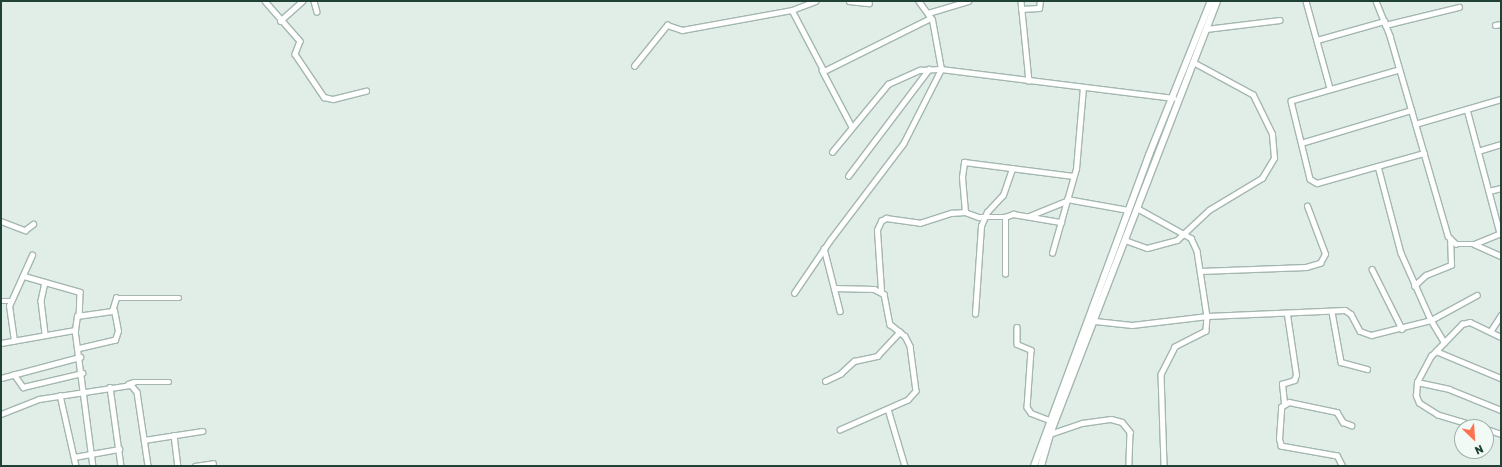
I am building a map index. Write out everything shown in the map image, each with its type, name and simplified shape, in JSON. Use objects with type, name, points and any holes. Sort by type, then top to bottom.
[{"type":"street","points":[[265,1],[280,21],[300,41],[295,54],[324,97],[334,99],[366,92]]},
{"type":"street","points":[[280,21],[302,1]]},
{"type":"street","points":[[314,1],[317,12]]},
{"type":"street","points":[[634,66],[666,25],[682,30],[792,10],[815,1]]},
{"type":"street","points":[[849,1],[869,3]]},
{"type":"street","points":[[794,293],[824,248],[903,144],[941,69],[929,15],[918,1]]},
{"type":"street","points":[[822,70],[929,15],[968,1]]},
{"type":"street","points":[[1021,1],[1029,81]]},
{"type":"street","points":[[1021,9],[1039,8],[1040,1]]},
{"type":"street","points":[[1034,466],[1049,420],[1128,210],[1211,1]]},
{"type":"street","points":[[1041,466],[1050,434],[1095,321],[1217,1]]},
{"type":"street","points":[[1306,1],[1330,88]]},
{"type":"street","points":[[1376,1],[1399,70],[1450,240],[1451,265],[1426,275],[1414,286]]},
{"type":"street","points":[[1317,40],[1384,23],[1459,7]]},
{"type":"street","points":[[792,10],[852,127]]},
{"type":"street","points":[[1206,29],[1279,20]]},
{"type":"street","points":[[1496,25],[1501,24]]},
{"type":"street","points":[[1125,240],[1141,247],[1157,248],[1177,240],[1209,210],[1262,178],[1274,158],[1275,145],[1266,120],[1253,95],[1194,63]]},
{"type":"street","points":[[832,152],[888,84],[929,69],[941,69],[1083,88],[1173,98]]},
{"type":"street","points":[[848,176],[929,69]]},
{"type":"street","points":[[1399,70],[1330,88],[1291,101],[1301,143],[1313,183],[1424,153]]},
{"type":"street","points":[[1052,253],[1074,176],[1080,141],[1083,88]]},
{"type":"street","points":[[1415,124],[1501,99]]},
{"type":"street","points":[[1450,240],[1456,244],[1474,244],[1501,233],[1467,109]]},
{"type":"street","points":[[1301,143],[1411,110]]},
{"type":"street","points":[[1478,151],[1501,144]]},
{"type":"street","points":[[965,212],[962,177],[964,162],[1074,176]]},
{"type":"street","points":[[1378,166],[1401,253],[1414,286],[1444,342]]},
{"type":"street","points":[[975,314],[980,232],[985,215],[1003,195],[1012,169]]},
{"type":"street","points":[[1489,191],[1501,188]]},
{"type":"street","points":[[1028,217],[1067,200],[1128,210]]},
{"type":"street","points":[[1200,271],[1306,267],[1320,262],[1325,254],[1307,206]]},
{"type":"street","points":[[1137,208],[1185,233],[1195,245],[1207,316],[1206,332],[1175,347],[1161,374],[1164,466]]},
{"type":"street","points":[[840,430],[913,398],[916,391],[913,355],[908,340],[890,324],[881,291],[877,230],[881,221],[886,218],[920,223],[951,213],[965,212],[979,217],[985,215],[1005,217],[1012,214],[1061,222]]},
{"type":"street","points":[[1005,217],[1005,274]]},
{"type":"street","points":[[1,221],[25,230],[33,224]]},
{"type":"street","points":[[1474,244],[1501,256]]},
{"type":"street","points":[[824,248],[840,311]]},
{"type":"street","points":[[14,341],[9,312],[11,301],[24,276],[32,255]]},
{"type":"street","points":[[1372,269],[1402,329]]},
{"type":"street","points":[[24,276],[80,292],[79,315],[76,318],[75,330],[79,348],[94,466]]},
{"type":"street","points":[[45,282],[41,301],[45,334]]},
{"type":"street","points":[[834,288],[881,291]]},
{"type":"street","points":[[1095,321],[1132,325],[1207,316],[1287,315],[1349,312],[1364,334],[1402,329],[1431,320],[1477,295]]},
{"type":"street","points":[[79,348],[115,340],[118,332],[114,310],[116,298],[179,298]]},
{"type":"street","points":[[1,301],[11,301]]},
{"type":"street","points":[[79,315],[114,310]]},
{"type":"street","points":[[1332,312],[1341,362],[1366,369]]},
{"type":"street","points":[[1287,315],[1296,375],[1294,380],[1282,384],[1284,403],[1281,407],[1279,439],[1281,446],[1337,456],[1342,466]]},
{"type":"street","points":[[1490,332],[1501,315]]},
{"type":"street","points":[[1454,420],[1438,415],[1419,403],[1416,396],[1418,382],[1436,351],[1466,322],[1501,338]]},
{"type":"street","points":[[1017,327],[1017,344],[1031,350],[1026,407],[1031,413],[1049,420]]},
{"type":"street","points":[[1,343],[45,334],[75,330]]},
{"type":"street","points":[[824,381],[840,374],[854,361],[877,356],[899,332]]},
{"type":"street","points":[[1436,351],[1501,378]]},
{"type":"street","points":[[1,378],[80,357]]},
{"type":"street","points":[[14,374],[24,387],[82,373]]},
{"type":"street","points":[[1,414],[33,401],[60,395],[134,382],[169,382]]},
{"type":"street","points":[[1418,382],[1449,390],[1501,410]]},
{"type":"street","points":[[128,384],[133,385],[137,392],[148,466]]},
{"type":"street","points":[[110,387],[122,466]]},
{"type":"street","points":[[60,395],[76,466]]},
{"type":"street","points":[[1284,403],[1337,412],[1343,422],[1351,425]]},
{"type":"street","points":[[888,409],[905,466]]},
{"type":"street","points":[[1050,434],[1082,423],[1111,419],[1122,422],[1130,432],[1129,466]]},
{"type":"street","points":[[144,440],[202,430]]},
{"type":"street","points":[[174,435],[178,466]]},
{"type":"street","points":[[74,457],[119,449]]},
{"type":"street","points":[[195,466],[213,463]]}]
